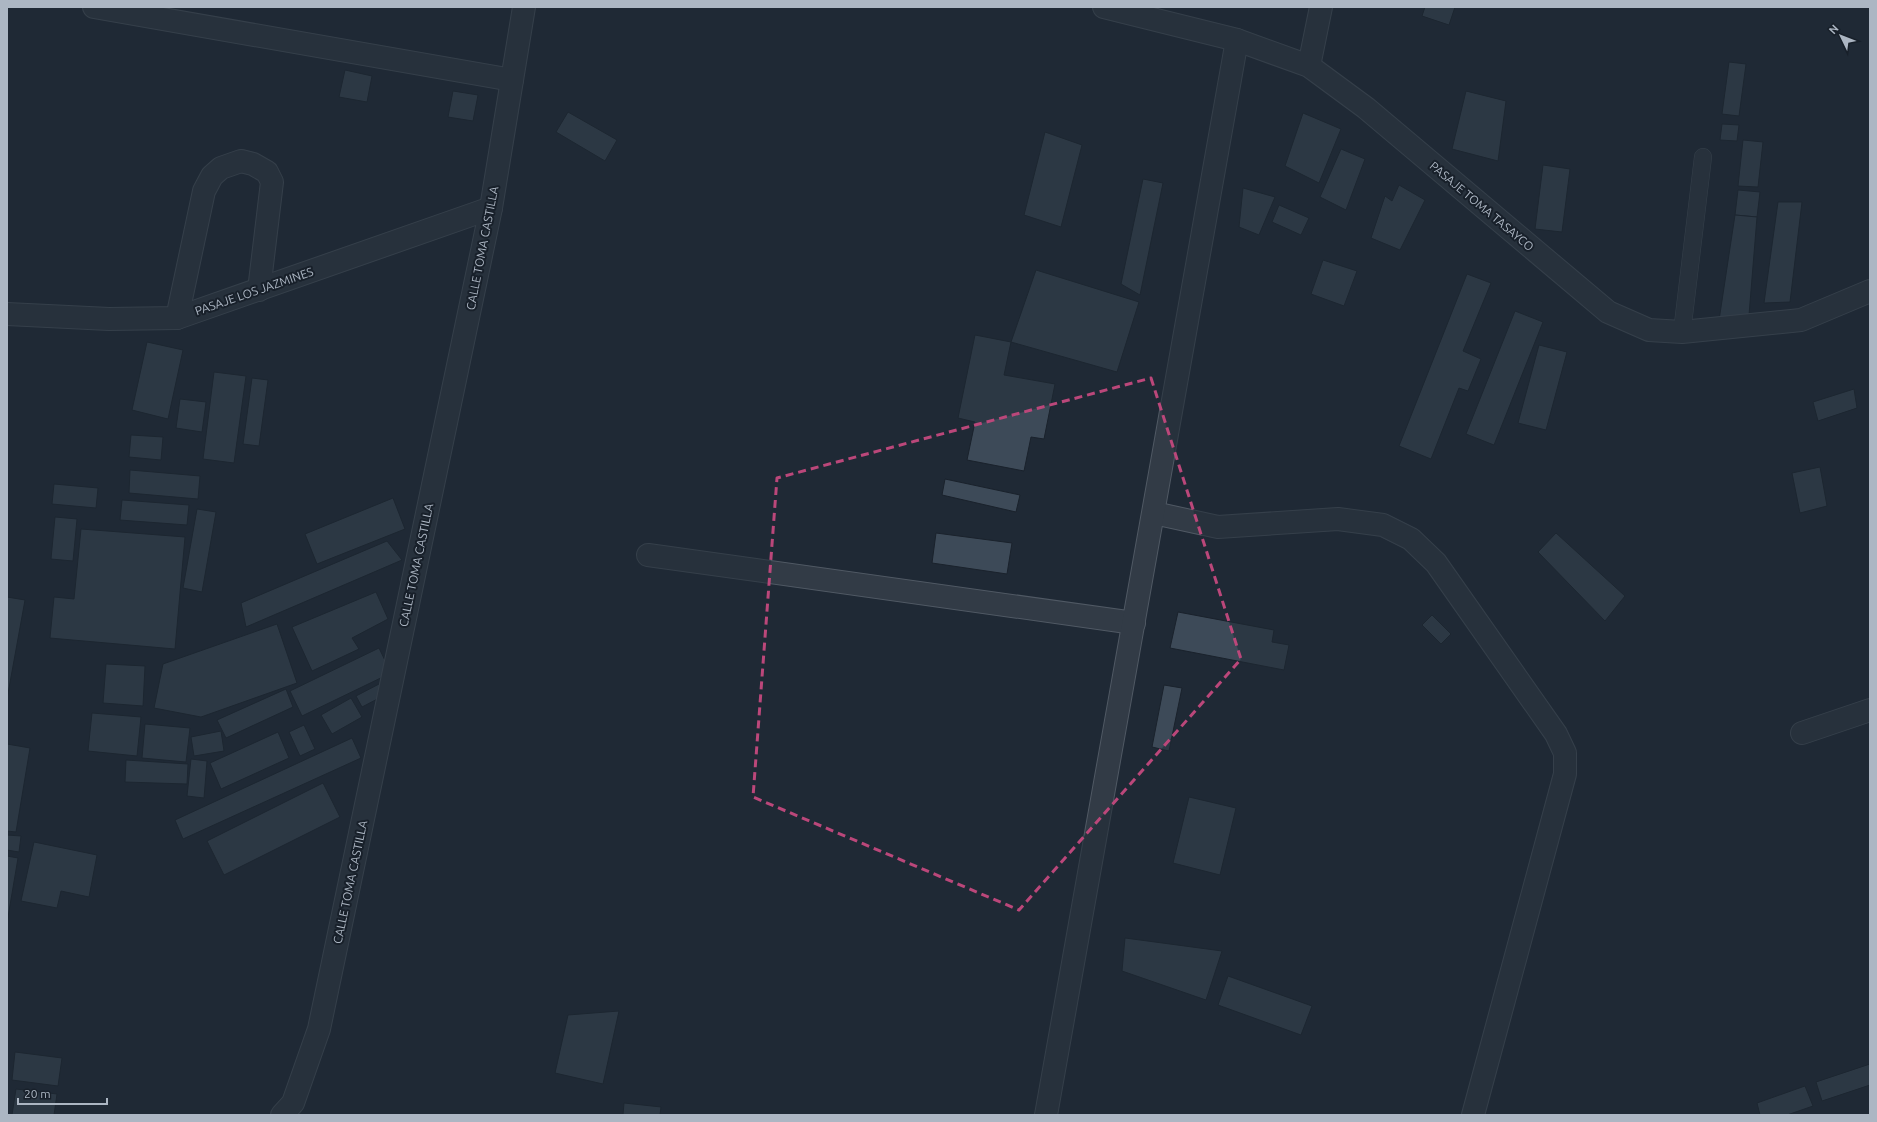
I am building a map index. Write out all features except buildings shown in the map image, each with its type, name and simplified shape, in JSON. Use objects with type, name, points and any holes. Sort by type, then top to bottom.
[{"type":"street","points":[[94,7],[116,8],[512,80]]},
{"type":"street","name":"CALLE TOMA CASTILLA","points":[[282,1115],[293,1103],[319,1029],[491,208],[524,7]]},
{"type":"street","name":"PASAJE TOMA TASAYCO","points":[[1104,7],[1237,40],[1309,66],[1366,108],[1608,312],[1649,330],[1682,332],[1802,320],[1870,291]]},
{"type":"street","points":[[1309,66],[1321,7]]},
{"type":"street","points":[[1046,1115],[1237,40]]},
{"type":"street","points":[[177,318],[204,191],[212,176],[221,168],[241,161],[253,164],[267,172],[272,182],[259,290]]},
{"type":"street","name":"PASAJE LOS JAZMINES","points":[[7,314],[109,319],[177,318],[491,208]]},
{"type":"street","points":[[1154,513],[1218,528],[1338,519],[1383,525],[1411,539],[1436,563],[1556,734],[1565,753],[1565,774],[1473,1115]]},
{"type":"street","points":[[648,555],[1134,623]]},
{"type":"street","points":[[1802,733],[1870,710]]},
{"type":"lane","points":[[1682,332],[1703,157]]},
{"type":"highlighted area","points":[[1151,378],[1241,659],[1019,910],[753,797],[777,478]]}]
